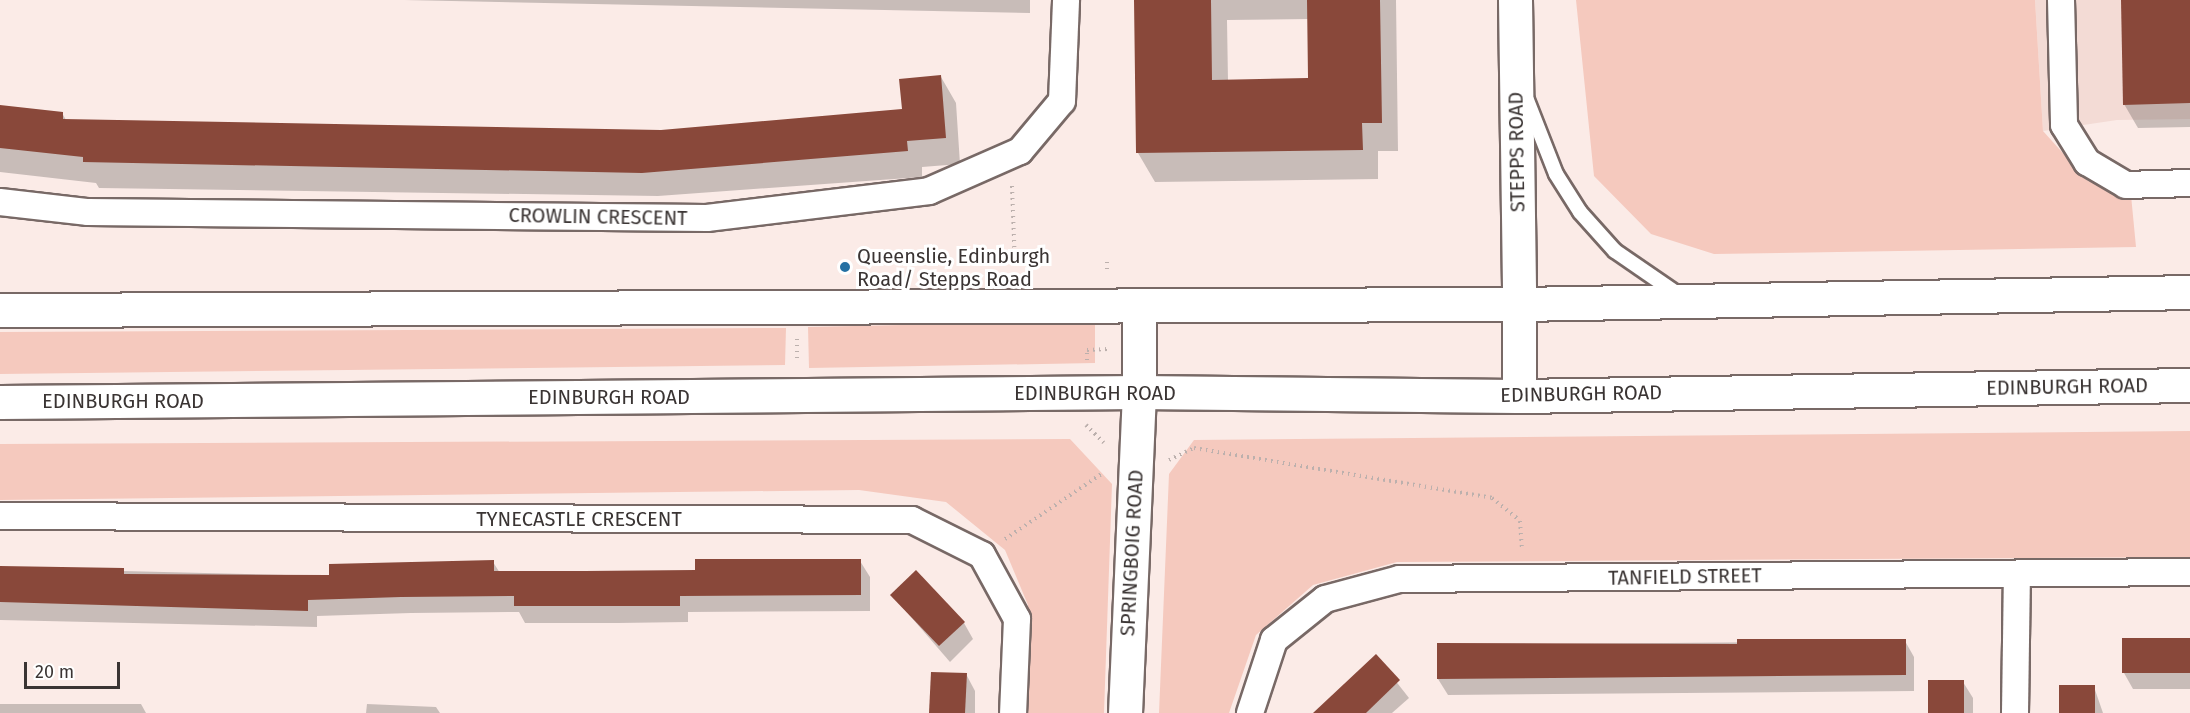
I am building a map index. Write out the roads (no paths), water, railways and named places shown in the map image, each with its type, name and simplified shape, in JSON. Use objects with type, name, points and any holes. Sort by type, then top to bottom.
[{"type":"main road","name":"STEPPS ROAD","points":[[1515,0],[1519,396]]},
{"type":"main road","points":[[0,310],[1519,304],[2190,292]]},
{"type":"main road","name":"SPRINGBOIG ROAD","points":[[1125,713],[1139,392],[1138,306]]},
{"type":"main road","name":"EDINBURGH ROAD","points":[[0,402],[1139,392],[1519,396],[2190,385]]},
{"type":"street","name":"CROWLIN CRESCENT","points":[[0,202],[88,212],[707,218],[929,191],[1011,155],[1062,101],[1066,0]]},
{"type":"street","points":[[2061,0],[2064,125],[2087,162],[2126,185],[2190,183]]},
{"type":"street","name":"TYNECASTLE CRESCENT","points":[[0,516],[912,520],[982,555],[1017,619],[1013,713]]},
{"type":"street","name":"TANFIELD STREET","points":[[1250,713],[1274,640],[1326,599],[1399,579],[2190,572]]},
{"type":"street","points":[[2016,713],[2017,574]]},
{"type":"lane","points":[[1516,70],[1556,174],[1580,212],[1615,251],[1690,301]]},
{"type":"place","name":"Queenslie, Edinburgh Road/ Stepps Road","points":[[845,267]]}]
